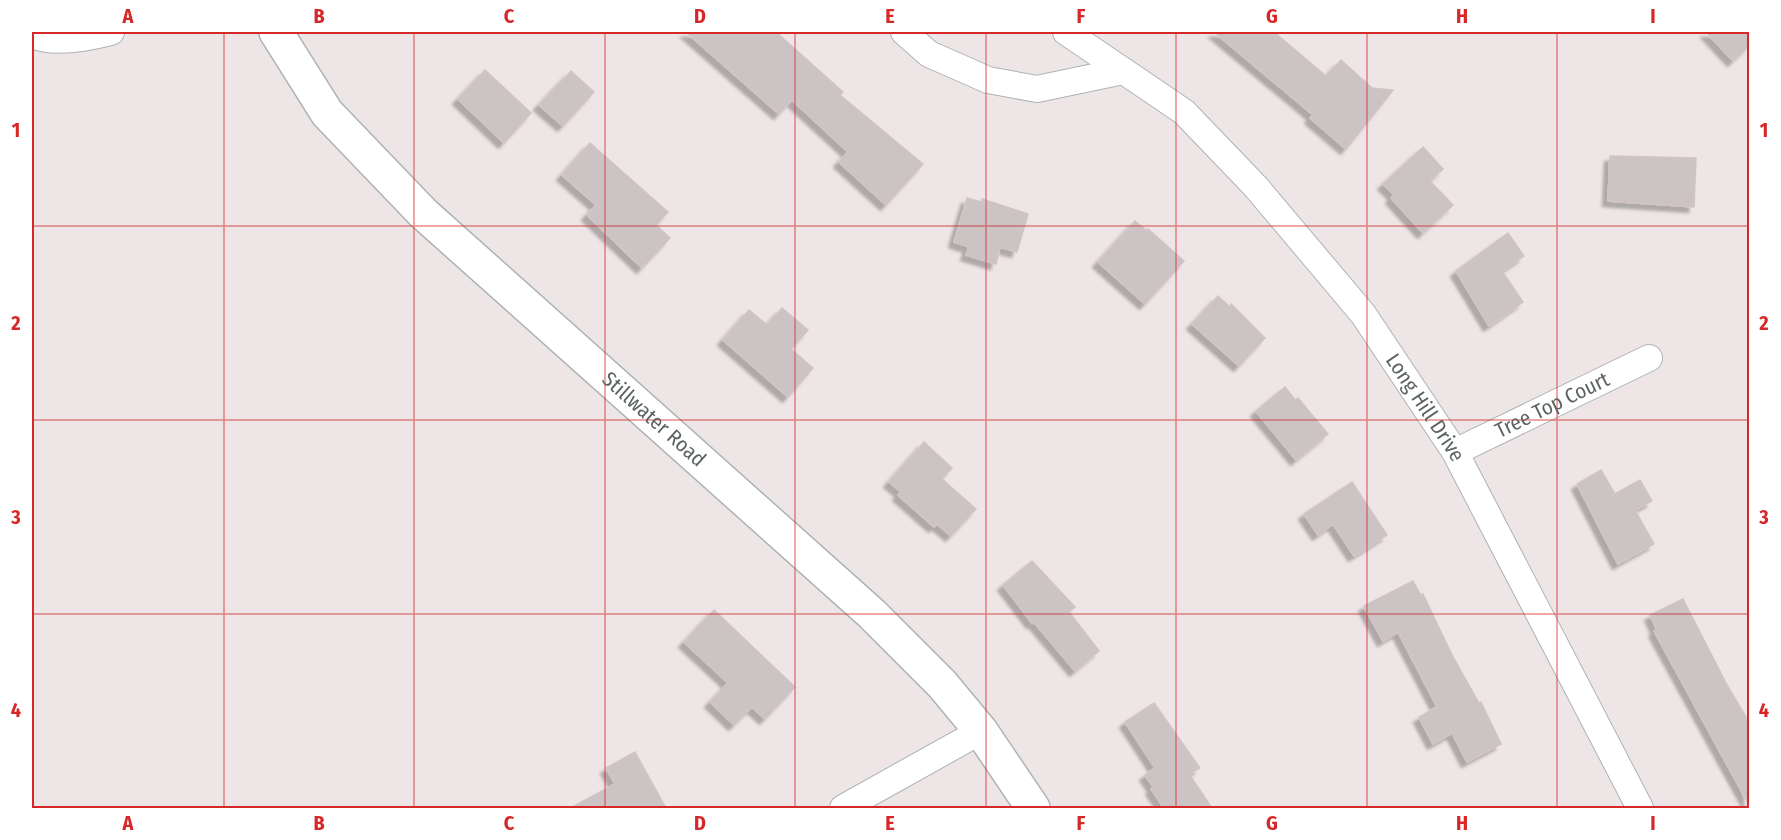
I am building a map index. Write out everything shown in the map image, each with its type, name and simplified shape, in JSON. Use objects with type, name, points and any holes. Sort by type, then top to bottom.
[{"type":"main road","name":"Stillwater Road","points":[[276,32],[327,112],[423,213],[872,614],[942,684],[981,731],[1033,808]]},
{"type":"street","points":[[32,35],[41,40],[54,40],[111,32]]},
{"type":"street","points":[[904,32],[929,54],[998,82],[1037,89],[1123,70]]},
{"type":"street","name":"Long Hill Drive","points":[[1066,32],[1184,112],[1256,188],[1363,314],[1455,452],[1640,808]]},
{"type":"street","name":"Tree Top Court","points":[[1455,452],[1649,358]]},
{"type":"street","points":[[843,808],[981,731]]},
{"type":"building","points":[[686,32],[776,32],[843,92],[840,95],[923,164],[886,205],[839,162],[848,152],[792,100],[779,114]]},
{"type":"building","points":[[1214,32],[1274,32],[1326,76],[1341,60],[1372,88],[1393,90],[1346,149],[1310,118],[1313,115]]},
{"type":"building","points":[[1706,32],[1749,32],[1749,46],[1733,61]]},
{"type":"building","points":[[485,70],[531,113],[504,143],[458,99]]},
{"type":"building","points":[[571,71],[594,92],[563,126],[539,105]]},
{"type":"building","points":[[590,143],[668,212],[656,225],[670,238],[642,268],[587,215],[596,205],[562,175]]},
{"type":"building","points":[[1423,147],[1443,169],[1430,181],[1453,205],[1423,233],[1391,198],[1394,195],[1383,184]]},
{"type":"building","points":[[1610,156],[1696,158],[1694,207],[1608,201]]},
{"type":"building","points":[[967,198],[981,202],[982,199],[1028,214],[1017,252],[1000,247],[996,264],[966,255],[969,247],[954,242]]},
{"type":"building","points":[[1135,221],[1147,231],[1148,229],[1184,261],[1145,304],[1098,262]]},
{"type":"building","points":[[1508,233],[1524,256],[1502,271],[1523,302],[1489,326],[1456,271]]},
{"type":"building","points":[[1218,296],[1230,307],[1231,304],[1265,338],[1239,366],[1192,324]]},
{"type":"building","points":[[782,308],[808,330],[791,349],[813,368],[788,397],[723,340],[749,310],[767,325]]},
{"type":"building","points":[[1285,387],[1295,400],[1298,398],[1328,434],[1296,460],[1256,411]]},
{"type":"building","points":[[924,442],[952,468],[942,479],[976,509],[951,536],[937,524],[934,527],[898,495],[901,492],[889,482]]},
{"type":"building","points":[[1601,470],[1615,494],[1640,480],[1652,501],[1635,510],[1654,544],[1618,564],[1577,484]]},
{"type":"building","points":[[1352,482],[1387,535],[1354,556],[1333,524],[1318,535],[1304,514]]},
{"type":"building","points":[[1032,561],[1075,607],[1069,612],[1099,651],[1075,671],[1033,621],[1032,623],[1003,585]]},
{"type":"building","points":[[1413,581],[1421,595],[1423,594],[1452,655],[1479,703],[1481,702],[1501,744],[1467,762],[1452,733],[1433,744],[1419,717],[1437,707],[1398,632],[1383,641],[1364,606]]},
{"type":"building","points":[[1683,599],[1727,685],[1749,722],[1749,805],[1654,631],[1657,630],[1650,615]]},
{"type":"building","points":[[714,610],[795,687],[765,719],[752,707],[734,725],[710,702],[728,683],[684,642]]},
{"type":"building","points":[[1154,703],[1200,768],[1189,774],[1212,808],[1164,808],[1151,789],[1154,788],[1145,775],[1155,768],[1125,722]]},
{"type":"building","points":[[635,752],[666,808],[571,808],[615,784],[606,768]]}]
